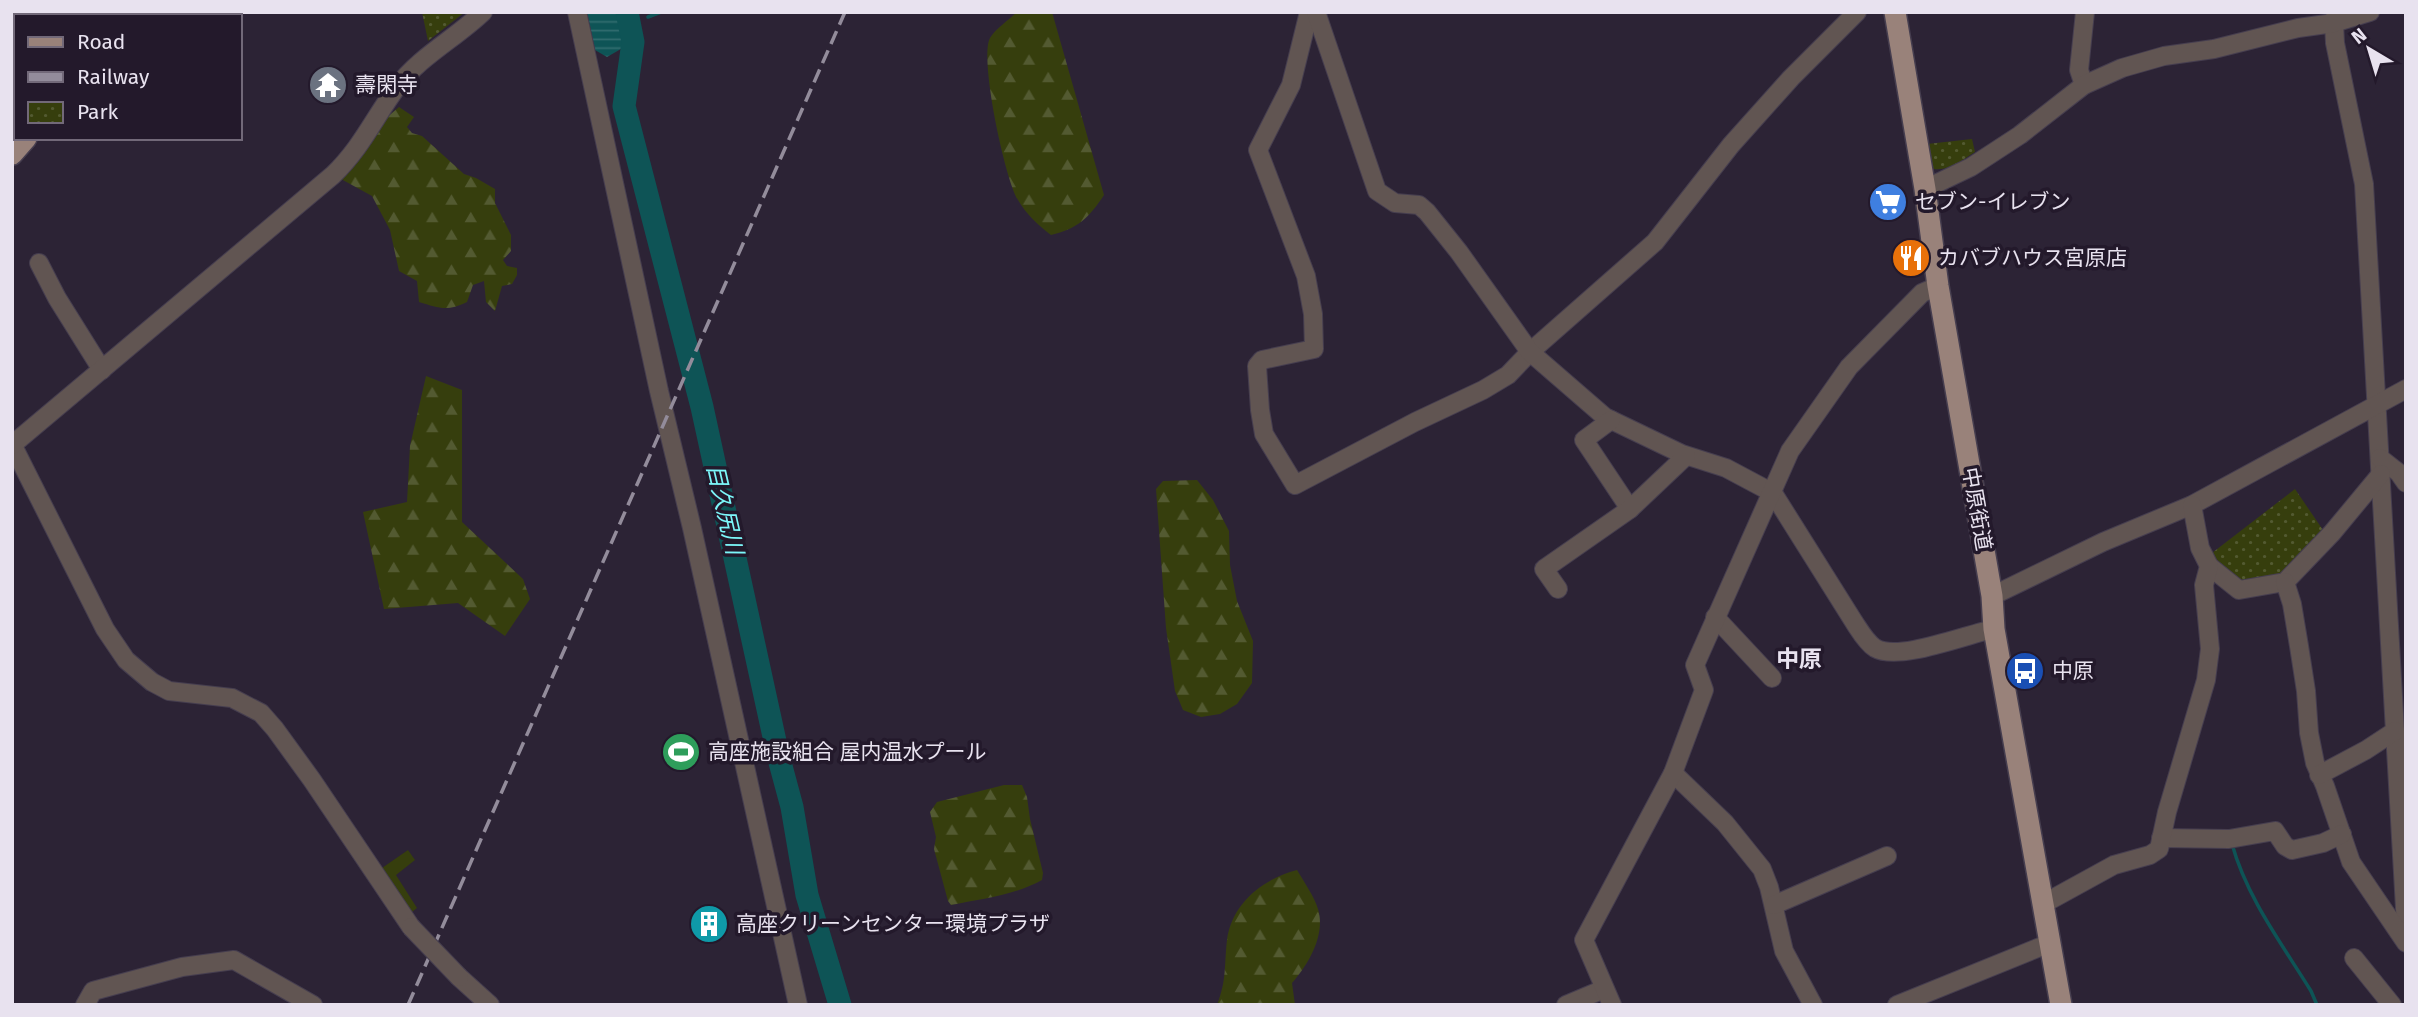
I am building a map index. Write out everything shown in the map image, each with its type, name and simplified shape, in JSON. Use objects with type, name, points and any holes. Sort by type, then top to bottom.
[{"type":"main road","name":"中原街道","points":[[1895,12],[1925,189],[1938,286],[1992,596],[1994,629],[2061,1005]]},
{"type":"main road","points":[[12,154],[24,140]]},
{"type":"street","points":[[474,990],[411,927],[312,780],[261,713],[232,698],[169,691],[152,682],[127,660],[105,629],[12,444],[333,175],[351,157],[397,86],[417,66],[483,12]]},
{"type":"street","points":[[577,12],[659,391],[798,1005]]},
{"type":"street","points":[[1309,12],[1291,85],[1258,150],[1306,276],[1313,314],[1314,349],[1262,360],[1257,366],[1264,434],[1295,485],[1508,375],[1530,352],[1655,242],[1731,145],[1791,78],[1857,12]]},
{"type":"street","points":[[1316,12],[1377,191],[1395,203],[1419,205],[1427,212],[1460,252],[1530,352],[1611,420],[1686,456],[1726,468],[1773,493],[1854,622],[1877,649],[1892,652],[1914,650],[1994,629]]},
{"type":"street","points":[[2084,85],[2079,70],[2085,12]]},
{"type":"street","points":[[1925,189],[1971,167],[2020,135],[2084,85],[2122,68],[2164,56],[2214,49],[2335,18],[2370,12]]},
{"type":"street","points":[[2335,18],[2335,43],[2364,184],[2380,466],[2399,667],[2395,731],[2406,926]]},
{"type":"street","points":[[39,263],[57,298],[102,370]]},
{"type":"street","points":[[1566,1005],[1608,997],[1584,940],[1673,773],[1704,690],[1695,665],[1790,451],[1849,367],[1922,293],[1938,286]]},
{"type":"street","points":[[1992,596],[2103,542],[2192,505],[2406,389]]},
{"type":"street","points":[[1611,420],[1584,440],[1630,509]]},
{"type":"street","points":[[1558,589],[1544,569],[1630,509],[1686,456]]},
{"type":"street","points":[[2380,466],[2399,474],[2406,483]]},
{"type":"street","points":[[2192,505],[2200,548],[2209,566],[2239,590],[2285,582],[2332,533],[2380,466]]},
{"type":"street","points":[[2043,904],[2114,865],[2150,855],[2159,849],[2206,680],[2210,649],[2204,585],[2209,566]]},
{"type":"street","points":[[2285,582],[2300,646],[2309,733],[2319,775],[2351,862],[2406,943]]},
{"type":"street","points":[[1715,617],[1772,678]]},
{"type":"street","points":[[2319,775],[2395,731]]},
{"type":"street","points":[[1673,773],[1725,823],[1762,869],[1774,905],[1784,951],[1814,1005]]},
{"type":"street","points":[[2161,838],[2229,839],[2275,831],[2285,846],[2292,850],[2323,843],[2342,834]]},
{"type":"street","points":[[1774,905],[1887,856]]},
{"type":"street","points":[[1897,1005],[1917,1001],[2050,943]]},
{"type":"street","points":[[2354,958],[2392,1005]]},
{"type":"street","points":[[85,1005],[93,990],[182,967],[234,960],[313,1005]]},
{"type":"green space","points":[[422,12],[465,12],[428,41]]},
{"type":"green space","points":[[1017,12],[1052,12],[1104,195],[1082,221],[1051,235],[1018,200],[1007,169],[991,93],[988,69],[990,38]]},
{"type":"green space","points":[[399,107],[414,117],[407,127],[412,133],[422,136],[464,174],[495,189],[495,203],[511,235],[511,251],[503,260],[507,266],[517,268],[517,275],[512,284],[502,286],[495,311],[486,302],[484,281],[473,285],[467,302],[454,307],[443,308],[419,302],[417,281],[399,271],[390,230],[372,196],[341,179],[359,142],[372,141],[385,119]]},
{"type":"green space","points":[[1972,139],[1975,152],[1951,167],[1934,169],[1930,164],[1927,144]]},
{"type":"green space","points":[[426,376],[462,390],[462,522],[523,579],[530,599],[505,636],[458,603],[384,609],[363,512],[407,502],[410,446]]},
{"type":"green space","points":[[1197,480],[1213,500],[1229,531],[1230,565],[1237,601],[1253,641],[1252,683],[1237,704],[1220,714],[1201,717],[1183,710],[1175,691],[1166,628],[1156,489],[1163,481]]},
{"type":"green space","points":[[2295,489],[2325,533],[2284,575],[2240,585],[2210,559],[2212,553]]},
{"type":"green space","points":[[1004,785],[1022,785],[1027,797],[1043,873],[1042,880],[1009,893],[951,905],[934,849],[936,837],[930,812],[937,802]]},
{"type":"green space","points":[[408,850],[415,860],[396,875],[417,908],[407,916],[382,868]]},
{"type":"green space","points":[[1297,870],[1318,909],[1320,929],[1314,949],[1292,983],[1295,1005],[1217,1005],[1224,980],[1227,940],[1235,915],[1242,904],[1261,886]]},
{"type":"shaded area","points":[[587,12],[635,12],[640,32],[633,42],[607,57],[595,50]]},
{"type":"waterway","name":"目久尻川","points":[[627,12],[633,42],[624,106],[702,407],[778,755],[792,807],[807,895],[840,1005]]},
{"type":"waterway","points":[[648,17],[661,12]]},
{"type":"waterway","points":[[2232,844],[2256,902],[2317,1005]]},
{"type":"railway","points":[[408,1005],[845,12]]},
{"type":"place","name":"壽閑寺","points":[[328,85]]},
{"type":"place","name":"セブン-イレブン","points":[[1888,202]]},
{"type":"place","name":"カバブハウス宮原店","points":[[1911,258]]},
{"type":"place","name":"中原","points":[[2025,671]]},
{"type":"place","name":"高座施設組合 屋内温水プール","points":[[681,752]]},
{"type":"place","name":"高座クリーンセンター環境プラザ","points":[[709,924]]},
{"type":"district","name":"中原","points":[[1799,659]]}]
